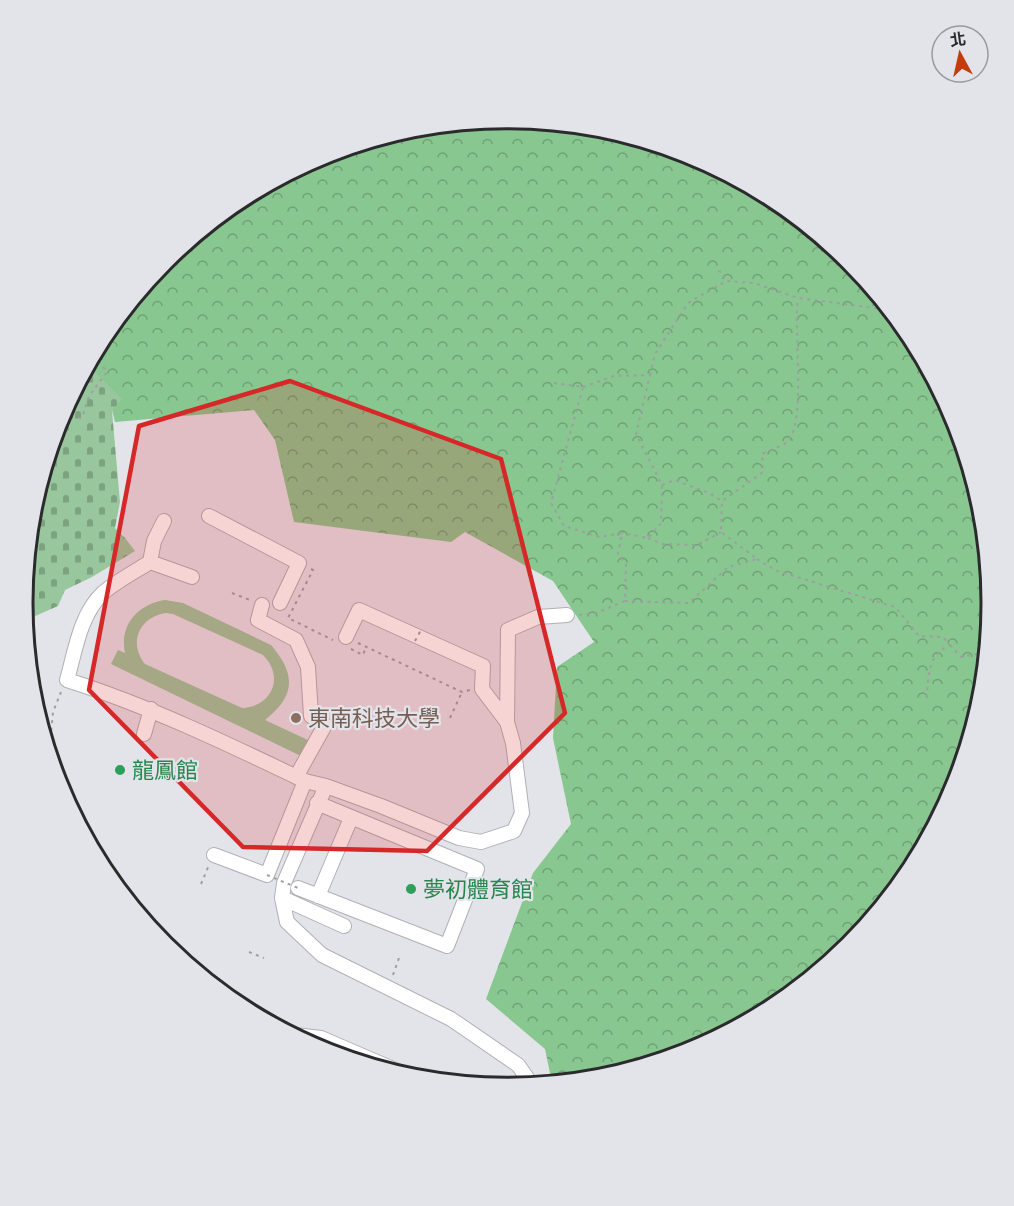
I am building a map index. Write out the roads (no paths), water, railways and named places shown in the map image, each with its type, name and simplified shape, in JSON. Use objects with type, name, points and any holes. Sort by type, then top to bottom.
[{"type":"street","points":[[209,516],[299,563],[280,603]]},
{"type":"street","points":[[164,521],[154,541],[150,562],[102,593],[89,613],[67,680],[119,696],[301,779],[381,806],[459,838],[481,842],[514,831],[522,813],[513,743],[507,722],[508,630],[538,617],[567,615]]},
{"type":"street","points":[[150,562],[192,577]]},
{"type":"street","points":[[214,855],[267,875],[301,779],[325,725],[311,716],[308,668],[296,640],[258,620],[262,605]]},
{"type":"street","points":[[342,642],[359,610],[483,666],[482,689],[507,722]]},
{"type":"street","points":[[144,734],[151,709]]},
{"type":"street","points":[[326,786],[284,883],[282,898],[287,922],[322,955],[451,1019],[518,1065],[526,1076]]},
{"type":"street","points":[[298,888],[447,946],[477,869],[317,803]]},
{"type":"street","points":[[318,896],[351,818]]},
{"type":"street","points":[[282,898],[344,926]]},
{"type":"street","points":[[319,1038],[343,1047]]},
{"type":"place","name":"東南科技大學","points":[[296,718]]},
{"type":"place","name":"龍鳳館","points":[[120,770]]},
{"type":"place","name":"夢初體育館","points":[[411,889]]}]
